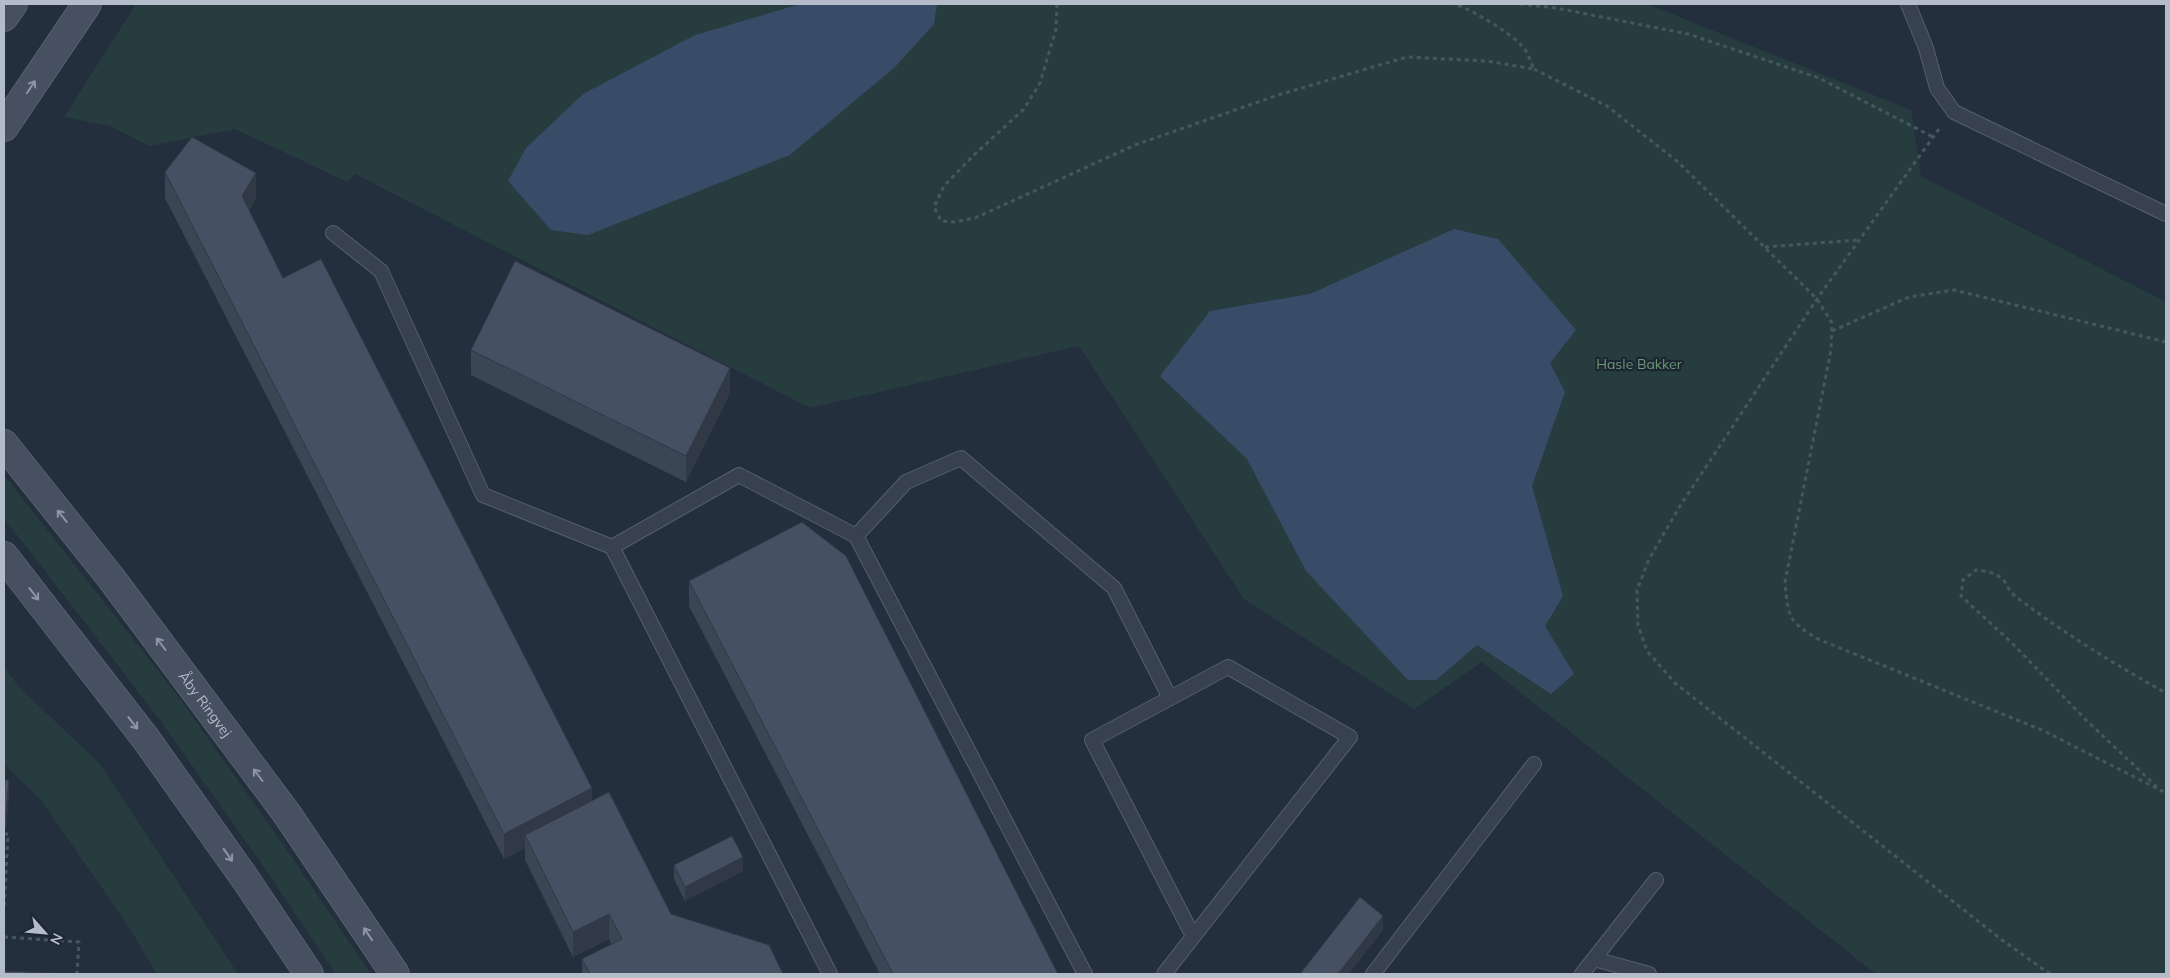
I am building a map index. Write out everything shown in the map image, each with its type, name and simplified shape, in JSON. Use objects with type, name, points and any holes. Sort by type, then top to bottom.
[{"type":"main road","points":[[4,17],[13,4]]},
{"type":"main road","points":[[4,127],[87,4]]},
{"type":"main road","name":"Åby Ringvej","points":[[4,444],[111,578],[287,814],[395,974]]},
{"type":"main road","points":[[4,556],[146,740],[244,877],[308,974]]},
{"type":"lane","points":[[1908,4],[1926,48],[1937,88],[1954,112],[2166,214]]},
{"type":"lane","points":[[333,233],[381,271],[483,495],[612,547],[830,974]]},
{"type":"lane","points":[[856,536],[906,482],[961,458],[1114,588],[1170,698]]},
{"type":"lane","points":[[612,547],[739,474],[856,536],[1085,974]]},
{"type":"lane","points":[[1164,974],[1350,737],[1228,667],[1092,740],[1193,936]]},
{"type":"lane","points":[[1373,974],[1534,764]]},
{"type":"lane","points":[[1582,974],[1656,880]]},
{"type":"lane","points":[[1594,959],[1649,974]]},
{"type":"path","points":[[1058,4],[1056,29],[1040,83],[1024,109],[974,155],[944,186],[934,207],[941,220],[954,222],[974,218],[1135,145],[1278,95],[1407,57],[1487,61],[1534,69],[1607,106],[1678,162],[1817,299],[1832,323],[1831,350],[1785,582],[1787,611],[1800,628],[1820,640],[2042,730],[2159,790]]},
{"type":"path","points":[[1454,4],[1463,6],[1494,24],[1526,50],[1534,69]]},
{"type":"path","points":[[1463,6],[1470,4]]},
{"type":"path","points":[[1520,4],[1556,8],[1688,34],[1818,78],[1933,137]]},
{"type":"path","points":[[1954,112],[1933,137],[1817,299],[1680,506],[1648,559],[1638,590],[1638,625],[1647,651],[1675,683],[2002,940],[2050,974]]},
{"type":"path","points":[[1764,247],[1859,240]]},
{"type":"path","points":[[1832,332],[1908,297],[1954,290],[2166,342]]},
{"type":"path","points":[[2166,693],[2134,675],[2012,594],[2002,578],[1990,572],[1976,570],[1964,580],[1961,596],[2013,644],[2085,720],[2166,795]]},
{"type":"path","points":[[4,834],[8,834],[4,910]]},
{"type":"path","points":[[4,937],[79,942],[78,974]]},
{"type":"green space","name":"Hasle Bakker","points":[[136,4],[1647,4],[1911,110],[1921,176],[2166,302],[2166,974],[1876,974],[1482,662],[1414,709],[1244,599],[1079,346],[810,408],[355,174],[347,182],[235,129],[149,146],[110,126],[64,117]]},
{"type":"green space","points":[[4,475],[181,700],[371,974],[336,974],[261,863],[160,720],[4,518]]},
{"type":"green space","points":[[4,667],[20,688],[100,764],[238,974],[157,974],[129,927],[41,800],[4,764]]},
{"type":"water","points":[[800,4],[937,4],[934,24],[894,68],[790,155],[588,235],[551,230],[508,181],[526,148],[583,94],[695,35]]},
{"type":"water","points":[[1454,229],[1498,239],[1576,330],[1550,363],[1565,392],[1532,486],[1563,596],[1545,626],[1574,674],[1551,694],[1477,645],[1436,680],[1408,680],[1306,571],[1247,459],[1160,376],[1210,311],[1310,294]]},
{"type":"building","points":[[192,137],[256,173],[242,196],[283,278],[321,259],[592,788],[504,834],[165,172]]},
{"type":"building","points":[[515,261],[730,368],[686,456],[471,350]]},
{"type":"building","points":[[802,522],[846,556],[1058,974],[893,974],[689,581]]},
{"type":"building","points":[[4,780],[9,780],[6,813],[4,813]]},
{"type":"building","points":[[609,792],[671,914],[769,945],[783,974],[590,974],[582,959],[622,939],[609,914],[573,932],[525,835]]},
{"type":"building","points":[[732,836],[743,857],[685,887],[674,865]]},
{"type":"building","points":[[1360,897],[1383,916],[1338,974],[1300,974]]},
{"type":"building","points":[[4,971],[71,974],[4,974]]}]
